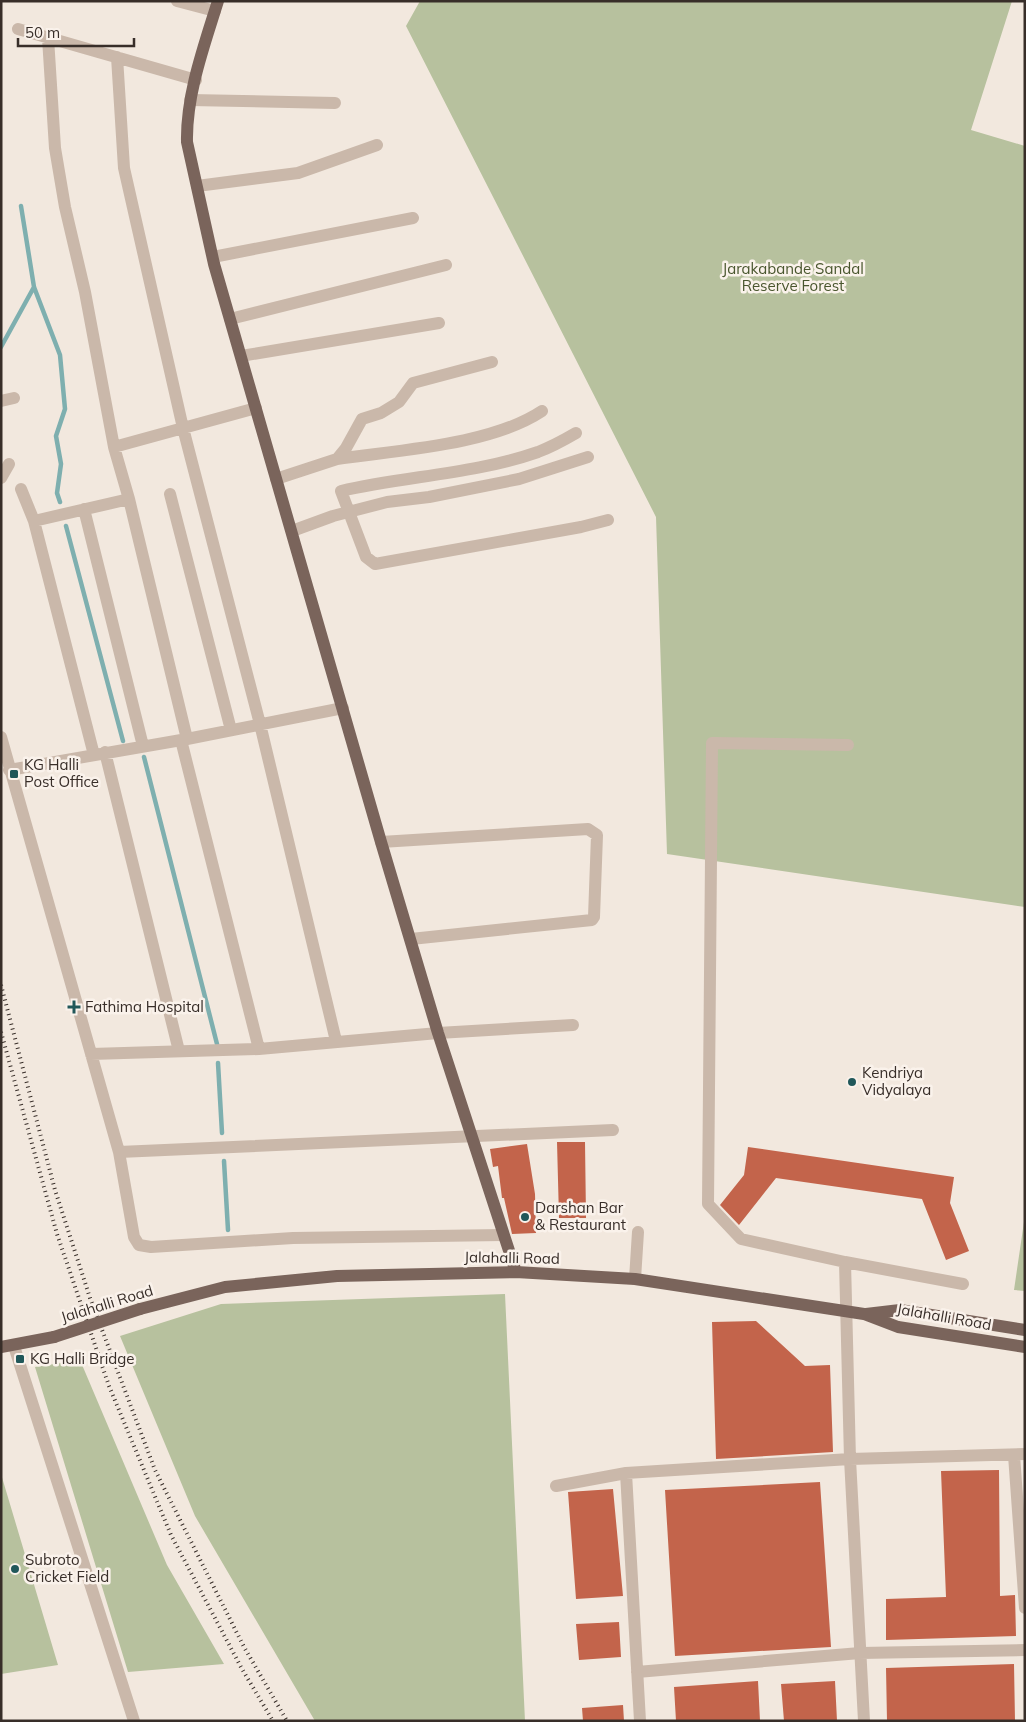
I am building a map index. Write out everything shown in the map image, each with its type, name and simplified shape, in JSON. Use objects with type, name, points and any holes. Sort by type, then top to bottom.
[{"type":"main road","points":[[216,6],[190,100],[187,124],[188,142],[213,257],[380,842],[411,938],[438,1033],[516,1272]]},
{"type":"main road","name":"Jalahalli Road","points":[[8,1346],[54,1337],[140,1309],[225,1287],[337,1276],[516,1272],[635,1279],[864,1314],[898,1327],[1025,1347]]},
{"type":"main road","points":[[864,1314],[900,1310],[1025,1330]]},
{"type":"street","points":[[176,1],[216,6]]},
{"type":"street","points":[[18,29],[196,80]]},
{"type":"street","points":[[48,38],[58,168],[85,292],[114,446],[129,499],[184,739],[259,1049]]},
{"type":"street","points":[[117,57],[124,168],[184,428],[260,724],[336,1041]]},
{"type":"street","points":[[190,100],[335,103]]},
{"type":"street","points":[[197,186],[298,174],[378,145]]},
{"type":"street","points":[[213,257],[413,218]]},
{"type":"street","points":[[230,319],[446,265]]},
{"type":"street","points":[[241,356],[439,323]]},
{"type":"street","points":[[337,459],[346,448],[362,419],[380,413],[399,402],[414,383],[492,362]]},
{"type":"street","points":[[114,446],[256,408]]},
{"type":"street","points":[[276,479],[337,459],[478,437],[528,421],[542,411]]},
{"type":"street","points":[[576,434],[538,452],[477,468],[382,482],[341,491],[366,556],[375,564],[581,527],[608,520]]},
{"type":"street","points":[[292,531],[348,512],[386,502],[519,479],[588,457]]},
{"type":"street","points":[[1,478],[9,464]]},
{"type":"street","points":[[21,489],[34,521],[179,1051]]},
{"type":"street","points":[[170,494],[231,730]]},
{"type":"street","points":[[34,521],[129,499]]},
{"type":"street","points":[[84,509],[143,746]]},
{"type":"street","points":[[9,770],[343,708]]},
{"type":"street","points":[[1,737],[119,1152],[134,1238],[139,1245],[150,1247],[292,1238],[503,1235]]},
{"type":"street","points":[[848,746],[712,743],[708,1204],[741,1238],[844,1262],[963,1284]]},
{"type":"street","points":[[380,842],[588,829],[597,836],[594,917],[592,920],[411,938]]},
{"type":"street","points":[[91,1054],[259,1049],[438,1033],[573,1026]]},
{"type":"street","points":[[119,1152],[613,1130]]},
{"type":"street","points":[[635,1279],[638,1232]]},
{"type":"street","points":[[844,1262],[850,1459],[864,1721]]},
{"type":"street","points":[[8,1346],[134,1721]]},
{"type":"street","points":[[556,1486],[626,1473],[850,1459],[1020,1455],[1025,1608]]},
{"type":"street","points":[[626,1473],[640,1721]]},
{"type":"street","points":[[637,1672],[860,1653],[1025,1650]]},
{"type":"green space","name":"Jarakabande Sandal Reserve Forest","points":[[420,1],[1012,1],[971,130],[1025,146],[1025,907],[667,854],[656,517],[406,26]]},
{"type":"green space","points":[[1025,1215],[1025,1291],[1014,1290]]},
{"type":"green space","points":[[505,1294],[525,1721],[315,1721],[195,1516],[120,1336],[221,1304]]},
{"type":"green space","points":[[80,1360],[167,1565],[224,1664],[128,1672],[35,1367]]},
{"type":"green space","name":"Subroto Cricket Field","points":[[1,1474],[58,1665],[1,1674]]},
{"type":"building","points":[[557,1142],[585,1142],[586,1218],[559,1218]]},
{"type":"building","points":[[527,1144],[535,1194],[536,1233],[512,1234],[504,1198],[502,1198],[498,1166],[493,1167],[490,1149]]},
{"type":"building","points":[[748,1147],[954,1177],[950,1203],[969,1251],[946,1260],[922,1199],[776,1178],[739,1225],[720,1205],[744,1175]]},
{"type":"building","points":[[756,1321],[805,1366],[830,1365],[833,1452],[716,1459],[712,1322]]},
{"type":"building","points":[[999,1470],[1000,1596],[1015,1595],[1016,1636],[886,1640],[886,1599],[946,1597],[941,1471]]},
{"type":"building","points":[[820,1482],[831,1647],[675,1656],[665,1490]]},
{"type":"building","points":[[613,1489],[623,1596],[576,1599],[568,1492]]},
{"type":"building","points":[[619,1622],[621,1657],[579,1660],[576,1624]]},
{"type":"building","points":[[1014,1664],[1015,1721],[887,1721],[886,1668]]},
{"type":"building","points":[[758,1681],[760,1721],[676,1721],[674,1687]]},
{"type":"building","points":[[835,1681],[837,1721],[784,1721],[781,1684]]},
{"type":"building","points":[[623,1705],[624,1721],[583,1721],[582,1708]]},
{"type":"waterway","points":[[21,206],[34,287],[60,355],[65,409],[56,436],[61,464],[57,493],[60,502]]},
{"type":"waterway","points":[[1,347],[34,287]]},
{"type":"waterway","points":[[66,526],[123,741]]},
{"type":"waterway","points":[[144,757],[217,1044]]},
{"type":"waterway","points":[[218,1063],[222,1133]]},
{"type":"waterway","points":[[224,1161],[228,1230]]},
{"type":"railway","points":[[1,985],[55,1190],[90,1298],[155,1470],[244,1647],[287,1721]]},
{"type":"railway","points":[[1,1032],[57,1234],[109,1386],[171,1535],[242,1669],[273,1721]]},
{"type":"place","name":"KG Halli Post Office","points":[[14,774]]},
{"type":"place","name":"Fathima Hospital","points":[[74,1007]]},
{"type":"place","name":"Kendriya Vidyalaya","points":[[852,1082]]},
{"type":"place","name":"Darshan Bar & Restaurant","points":[[525,1217]]},
{"type":"place","name":"KG Halli Bridge","points":[[20,1359]]},
{"type":"place","name":"Subroto Cricket Field","points":[[15,1569]]}]
